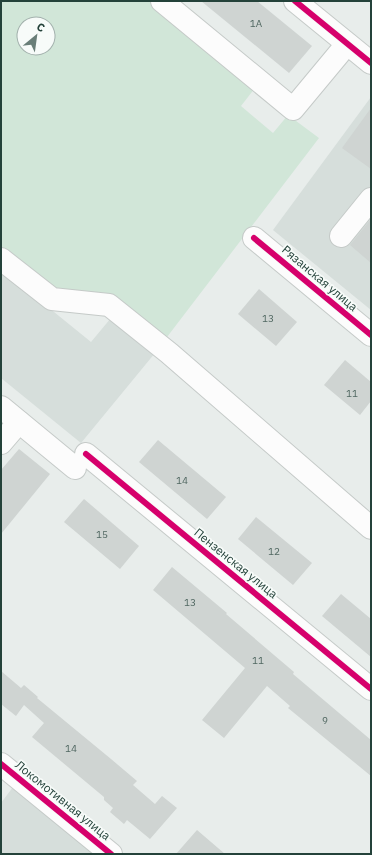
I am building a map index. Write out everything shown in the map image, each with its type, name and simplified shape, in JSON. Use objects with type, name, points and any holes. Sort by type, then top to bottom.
[{"type":"street","points":[[162,1],[293,109],[347,44]]},
{"type":"street","points":[[295,1],[371,63]]},
{"type":"street","points":[[341,236],[371,200]]},
{"type":"street","name":"Рязанская улица","points":[[254,238],[371,335]]},
{"type":"street","points":[[1,259],[52,299],[109,305],[169,353],[371,528]]},
{"type":"street","name":"Пензенская улица","points":[[1,407],[19,422],[81,461],[371,688]]},
{"type":"street","points":[[1,443],[19,422]]},
{"type":"street","name":"Локомотивная улица","points":[[1,764],[111,854]]},
{"type":"shaded area","points":[[371,97],[371,310],[273,230]]},
{"type":"shaded area","points":[[1,269],[91,342],[111,318],[155,353],[81,443],[1,378]]},
{"type":"shaded area","points":[[13,787],[94,854],[1,854],[1,803]]},
{"type":"green space","points":[[1,1],[150,1],[255,88],[241,106],[273,133],[288,115],[319,138],[164,341],[53,292],[1,253]]},
{"type":"building","points":[[201,1],[257,1],[312,46],[289,73]]},
{"type":"building","points":[[371,108],[371,169],[342,148]]},
{"type":"building","points":[[371,219],[371,263],[350,245]]},
{"type":"building","points":[[259,289],[297,322],[276,346],[238,314]]},
{"type":"building","points":[[345,360],[371,382],[371,401],[360,415],[324,385]]},
{"type":"building","points":[[158,440],[226,497],[207,519],[139,462]]},
{"type":"building","points":[[19,449],[50,474],[1,534],[1,470]]},
{"type":"building","points":[[84,499],[139,546],[120,569],[64,522]]},
{"type":"building","points":[[256,517],[312,563],[293,585],[238,539]]},
{"type":"building","points":[[172,567],[227,613],[226,614],[294,672],[293,674],[371,740],[371,776],[288,708],[290,706],[267,686],[224,738],[202,720],[245,668],[153,590]]},
{"type":"building","points":[[341,594],[371,619],[371,657],[322,616]]},
{"type":"building","points":[[1,671],[21,688],[24,685],[38,697],[37,698],[137,781],[133,785],[155,804],[162,796],[177,808],[150,839],[127,820],[124,824],[110,812],[113,808],[104,800],[104,797],[32,737],[44,723],[24,705],[16,716],[1,704]]},
{"type":"building","points":[[197,830],[225,854],[176,854]]},
{"type":"cycle path","points":[[295,1],[371,63]]},
{"type":"cycle path","points":[[254,238],[371,335]]},
{"type":"cycle path","points":[[86,454],[371,689]]},
{"type":"cycle path","points":[[1,764],[111,854]]}]
